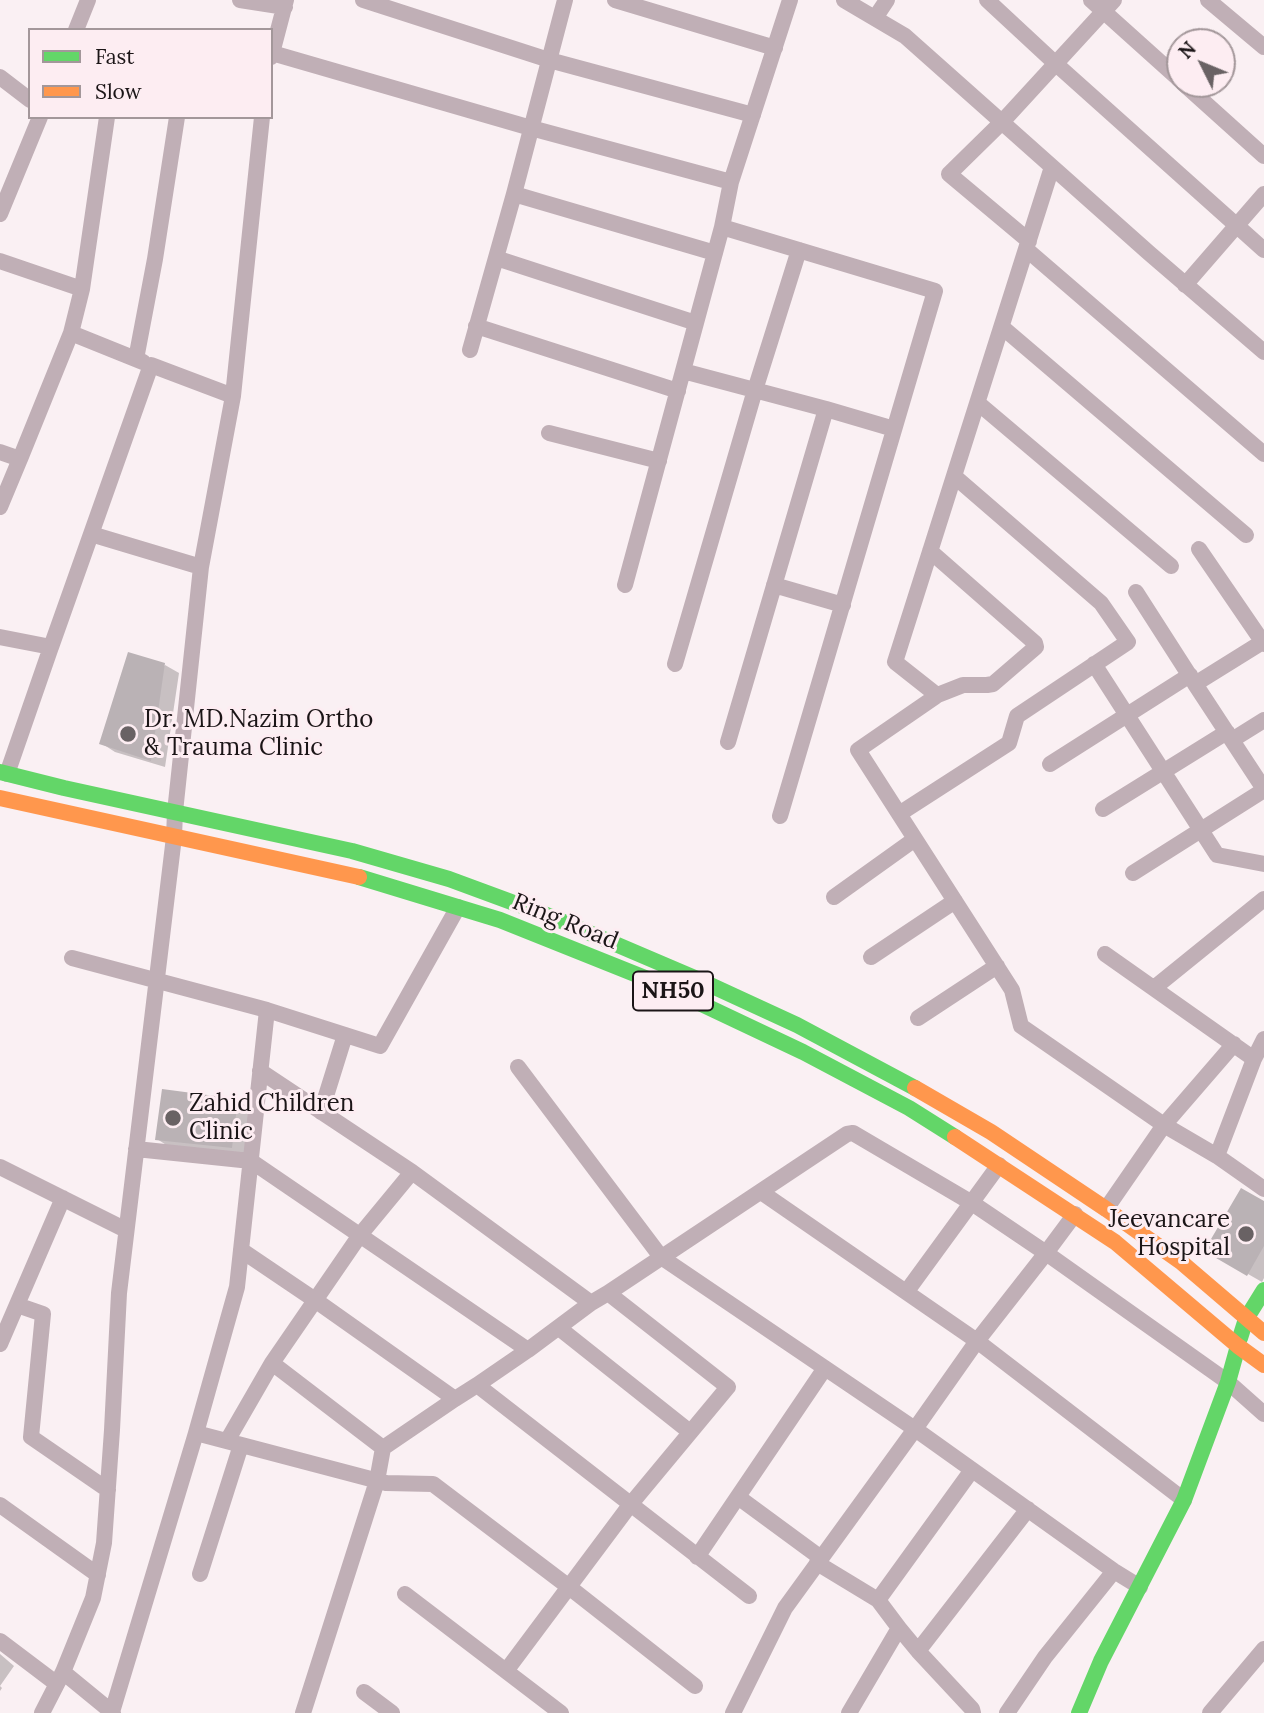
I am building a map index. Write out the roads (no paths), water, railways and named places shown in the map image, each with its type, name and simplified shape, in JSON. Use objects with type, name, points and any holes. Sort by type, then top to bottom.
[{"type":"main road","name":"Ring Road","points":[[3,773],[352,850],[437,876],[552,917],[695,978],[797,1025],[890,1073],[991,1132],[1181,1262],[1264,1333]]},
{"type":"main road","name":"Ring Road","points":[[0,798],[368,879],[500,920],[654,982],[790,1046],[909,1108],[1115,1242],[1264,1365]]},
{"type":"main road","points":[[1079,1713],[1101,1661],[1184,1500],[1228,1382],[1246,1319],[1264,1290]]},
{"type":"street","points":[[240,0],[286,4],[273,51]]},
{"type":"street","points":[[363,0],[549,60],[753,115]]},
{"type":"street","points":[[470,350],[565,0]]},
{"type":"street","points":[[615,0],[775,48]]},
{"type":"street","points":[[625,585],[715,253],[730,183],[790,0]]},
{"type":"street","points":[[844,0],[905,36],[1264,352]]},
{"type":"street","points":[[874,18],[887,0]]},
{"type":"street","points":[[987,0],[1264,250]]},
{"type":"street","points":[[1091,0],[1109,6],[1166,65]]},
{"type":"street","points":[[1208,0],[1264,47]]},
{"type":"street","points":[[76,28],[81,3]]},
{"type":"street","points":[[1109,6],[1002,122],[949,174],[1264,454]]},
{"type":"street","points":[[273,55],[730,183]]},
{"type":"street","points":[[0,77],[28,98]]},
{"type":"street","points":[[1200,98],[1264,156]]},
{"type":"street","points":[[1,209],[39,119]]},
{"type":"street","points":[[0,507],[71,333],[82,289],[107,119]]},
{"type":"street","points":[[3,773],[91,534],[144,362],[155,260],[177,119]]},
{"type":"street","points":[[42,1713],[60,1678],[93,1598],[104,1543],[118,1293],[174,837],[201,566],[233,396],[262,119]]},
{"type":"street","points":[[935,696],[895,662],[1052,167]]},
{"type":"street","points":[[514,194],[715,253]]},
{"type":"street","points":[[1185,285],[1264,194]]},
{"type":"street","points":[[722,226],[935,291],[780,816]]},
{"type":"street","points":[[675,664],[799,250]]},
{"type":"street","points":[[496,258],[696,323]]},
{"type":"street","points":[[0,261],[82,289]]},
{"type":"street","points":[[476,326],[678,391]]},
{"type":"street","points":[[1002,327],[1246,535]]},
{"type":"street","points":[[71,333],[233,396]]},
{"type":"street","points":[[683,371],[894,429]]},
{"type":"street","points":[[978,403],[1171,566]]},
{"type":"street","points":[[728,742],[826,409]]},
{"type":"street","points":[[549,433],[659,461]]},
{"type":"street","points":[[0,452],[20,459]]},
{"type":"street","points":[[899,814],[1009,743],[1017,716],[1128,642],[1101,603],[954,476]]},
{"type":"street","points":[[91,534],[201,566]]},
{"type":"street","points":[[1050,764],[1126,715],[1264,643],[1199,549]]},
{"type":"street","points":[[930,551],[1036,645],[1035,648],[993,684],[966,684],[935,696],[858,750],[1012,990],[1021,1026],[1164,1125],[1217,1156],[1264,1189]]},
{"type":"street","points":[[774,585],[843,605]]},
{"type":"street","points":[[1133,873],[1264,790],[1136,592]]},
{"type":"street","points":[[0,637],[51,647]]},
{"type":"street","points":[[1094,664],[1215,852],[1220,857],[1264,864]]},
{"type":"street","points":[[1103,809],[1164,771],[1264,720]]},
{"type":"street","points":[[834,897],[915,839]]},
{"type":"street","points":[[1154,988],[1264,899]]},
{"type":"street","points":[[871,957],[955,901]]},
{"type":"street","points":[[72,958],[267,1010],[380,1046],[458,907]]},
{"type":"street","points":[[1105,954],[1254,1059]]},
{"type":"street","points":[[918,1018],[997,966]]},
{"type":"street","points":[[0,1641],[113,1713],[237,1287],[267,1010]]},
{"type":"street","points":[[321,1112],[345,1035]]},
{"type":"street","points":[[1217,1156],[1254,1059],[1264,1040]]},
{"type":"street","points":[[1106,1209],[1164,1125],[1234,1044]]},
{"type":"street","points":[[518,1067],[661,1257],[915,1429],[1140,1587]]},
{"type":"street","points":[[260,1071],[411,1172],[591,1303]]},
{"type":"street","points":[[303,1713],[377,1481],[383,1448],[528,1350],[591,1303],[847,1134],[853,1133],[972,1203],[1228,1382],[1264,1414]]},
{"type":"street","points":[[136,1149],[251,1161],[528,1350]]},
{"type":"street","points":[[907,1291],[999,1165]]},
{"type":"street","points":[[0,1167],[126,1230]]},
{"type":"street","points":[[200,1574],[234,1443],[272,1363],[360,1236],[411,1172]]},
{"type":"street","points":[[761,1192],[977,1340],[1184,1500]]},
{"type":"street","points":[[0,1344],[63,1198]]},
{"type":"street","points":[[733,1713],[785,1608],[977,1340],[1075,1214]]},
{"type":"street","points":[[241,1250],[455,1399]]},
{"type":"street","points":[[506,1671],[630,1505],[728,1387],[608,1293]]},
{"type":"street","points":[[17,1305],[43,1314],[31,1437],[108,1490]]},
{"type":"street","points":[[559,1328],[690,1432]]},
{"type":"street","points":[[272,1363],[383,1448]]},
{"type":"street","points":[[697,1557],[825,1368]]},
{"type":"street","points":[[477,1385],[749,1596]]},
{"type":"street","points":[[196,1433],[386,1483],[433,1484],[695,1686]]},
{"type":"street","points":[[878,1600],[972,1470]]},
{"type":"street","points":[[738,1497],[819,1560],[878,1600],[918,1651],[973,1713]]},
{"type":"street","points":[[0,1504],[98,1575]]},
{"type":"street","points":[[918,1651],[1028,1509]]},
{"type":"street","points":[[1007,1713],[1045,1657],[1114,1571]]},
{"type":"street","points":[[405,1594],[561,1713]]},
{"type":"street","points":[[849,1713],[899,1628]]},
{"type":"street","points":[[1210,1713],[1262,1656]]},
{"type":"street","points":[[364,1692],[391,1713]]},
{"type":"place","name":"Dr. MD.Nazim Ortho & Trauma Clinic","points":[[128,734]]},
{"type":"place","name":"Zahid Children Clinic","points":[[173,1118]]},
{"type":"place","name":"Jeevancare Hospital","points":[[1246,1234]]}]
